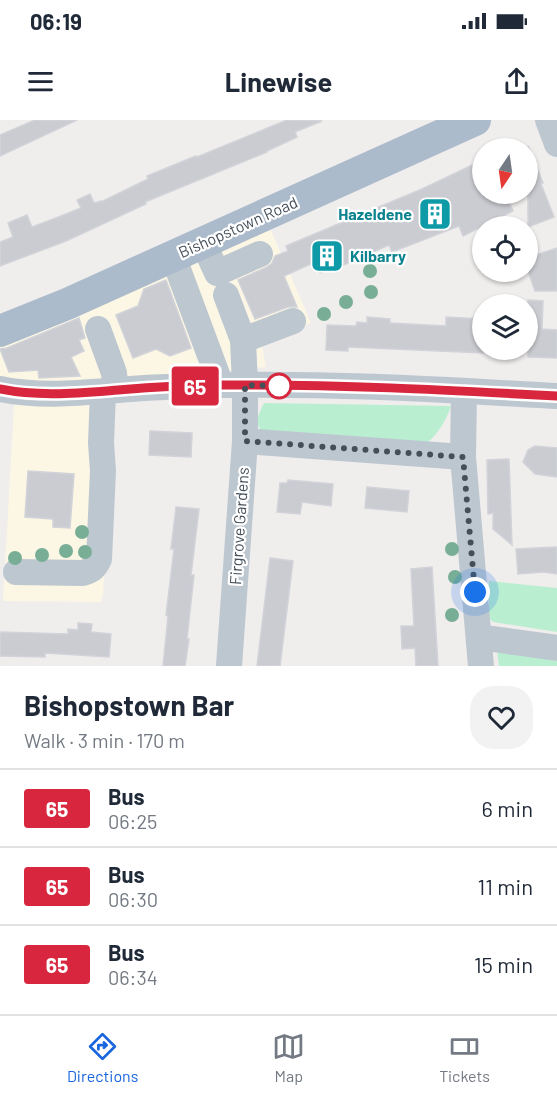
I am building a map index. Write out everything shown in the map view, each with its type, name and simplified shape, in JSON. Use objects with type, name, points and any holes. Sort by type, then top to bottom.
[{"type":"main road","name":"Bishopstown Road","points":[[0,331],[66,304],[476,120]]},
{"type":"street","points":[[548,120],[557,144]]},
{"type":"street","points":[[203,242],[217,273],[260,254]]},
{"type":"street","points":[[173,256],[233,385]]},
{"type":"street","name":"Firgrove Gardens","points":[[226,295],[243,340],[233,385],[245,441],[229,666]]},
{"type":"street","points":[[243,340],[293,321]]},
{"type":"street","points":[[16,572],[83,573],[96,567],[99,559],[103,471],[101,443],[114,373],[98,329]]},
{"type":"street","points":[[0,389],[31,394],[233,385],[397,387],[557,396]]},
{"type":"street","points":[[464,391],[463,457],[481,666]]},
{"type":"street","points":[[245,441],[463,457]]},
{"type":"street","points":[[479,637],[557,648]]},
{"type":"shaded area","points":[[270,228],[311,323],[262,347],[266,367],[129,382],[115,405],[101,602],[3,601],[14,405],[25,382],[0,377],[0,340]]},
{"type":"green space","points":[[264,403],[451,406],[440,428],[424,446],[264,435],[258,419]]},
{"type":"green space","points":[[489,581],[557,588],[557,632],[493,622],[489,615]]},
{"type":"green space","points":[[497,650],[557,661],[557,666],[499,666]]},
{"type":"building","points":[[35,120],[77,120],[0,156],[0,135]]},
{"type":"building","points":[[287,120],[322,121],[295,132],[297,137],[267,152],[145,202],[146,204],[66,241],[0,266],[0,242],[13,237],[8,223],[27,215],[32,227],[81,208],[77,200],[90,194],[94,203],[101,202],[148,179],[147,176]]},
{"type":"building","points":[[472,165],[472,204],[510,204],[513,211],[503,216],[472,216],[472,232],[463,236],[459,226],[392,252],[389,245],[332,270],[331,268],[320,273],[315,262],[284,276],[297,307],[288,307],[255,319],[238,280],[267,267],[275,256],[288,251],[286,246],[422,189]]},
{"type":"building","points":[[538,171],[554,217],[538,223],[538,216],[528,216],[528,204],[538,204]]},
{"type":"building","points":[[557,248],[557,291],[535,291],[532,282],[538,282],[538,254]]},
{"type":"building","points":[[166,280],[191,348],[170,356],[156,349],[133,358],[116,315],[138,306],[144,289]]},
{"type":"building","points":[[538,301],[543,301],[542,329],[557,330],[557,358],[538,357]]},
{"type":"building","points":[[367,317],[390,319],[390,323],[446,326],[446,317],[472,318],[472,353],[348,347],[348,351],[326,350],[327,325],[356,326],[357,322],[367,323]]},
{"type":"building","points":[[79,318],[85,338],[79,340],[84,351],[71,357],[80,376],[39,378],[38,370],[9,372],[0,349]]},
{"type":"building","points":[[150,431],[192,433],[191,457],[149,455]]},
{"type":"building","points":[[535,446],[557,448],[557,477],[535,474],[523,462],[528,450]]},
{"type":"building","points":[[509,459],[512,545],[493,529],[493,513],[488,514],[487,460]]},
{"type":"building","points":[[28,471],[74,474],[70,528],[53,527],[53,519],[25,517]]},
{"type":"building","points":[[288,480],[333,484],[331,506],[302,502],[300,514],[277,512],[280,483],[287,483]]},
{"type":"building","points":[[367,487],[409,491],[407,512],[365,508]]},
{"type":"building","points":[[176,507],[199,509],[191,575],[194,575],[187,639],[189,639],[185,666],[163,666],[174,549],[171,549]]},
{"type":"building","points":[[557,547],[557,574],[544,572],[518,574],[516,549]]},
{"type":"building","points":[[270,558],[293,561],[280,666],[257,666]]},
{"type":"building","points":[[432,567],[438,666],[416,666],[415,648],[402,649],[401,626],[414,626],[411,569]]},
{"type":"building","points":[[78,623],[92,624],[91,632],[111,634],[109,657],[45,653],[45,657],[0,656],[0,632],[68,634],[68,629],[78,630]]},
{"type":"bus line","name":"65","points":[[0,389],[31,394],[245,385],[397,387],[557,396]]},
{"type":"place","name":"Hazeldene","points":[[435,214]]},
{"type":"place","name":"Kilbarry","points":[[327,256]]},
{"type":"route","points":[[279,386],[287,386],[245,385],[245,441],[463,457],[475,592]]}]
